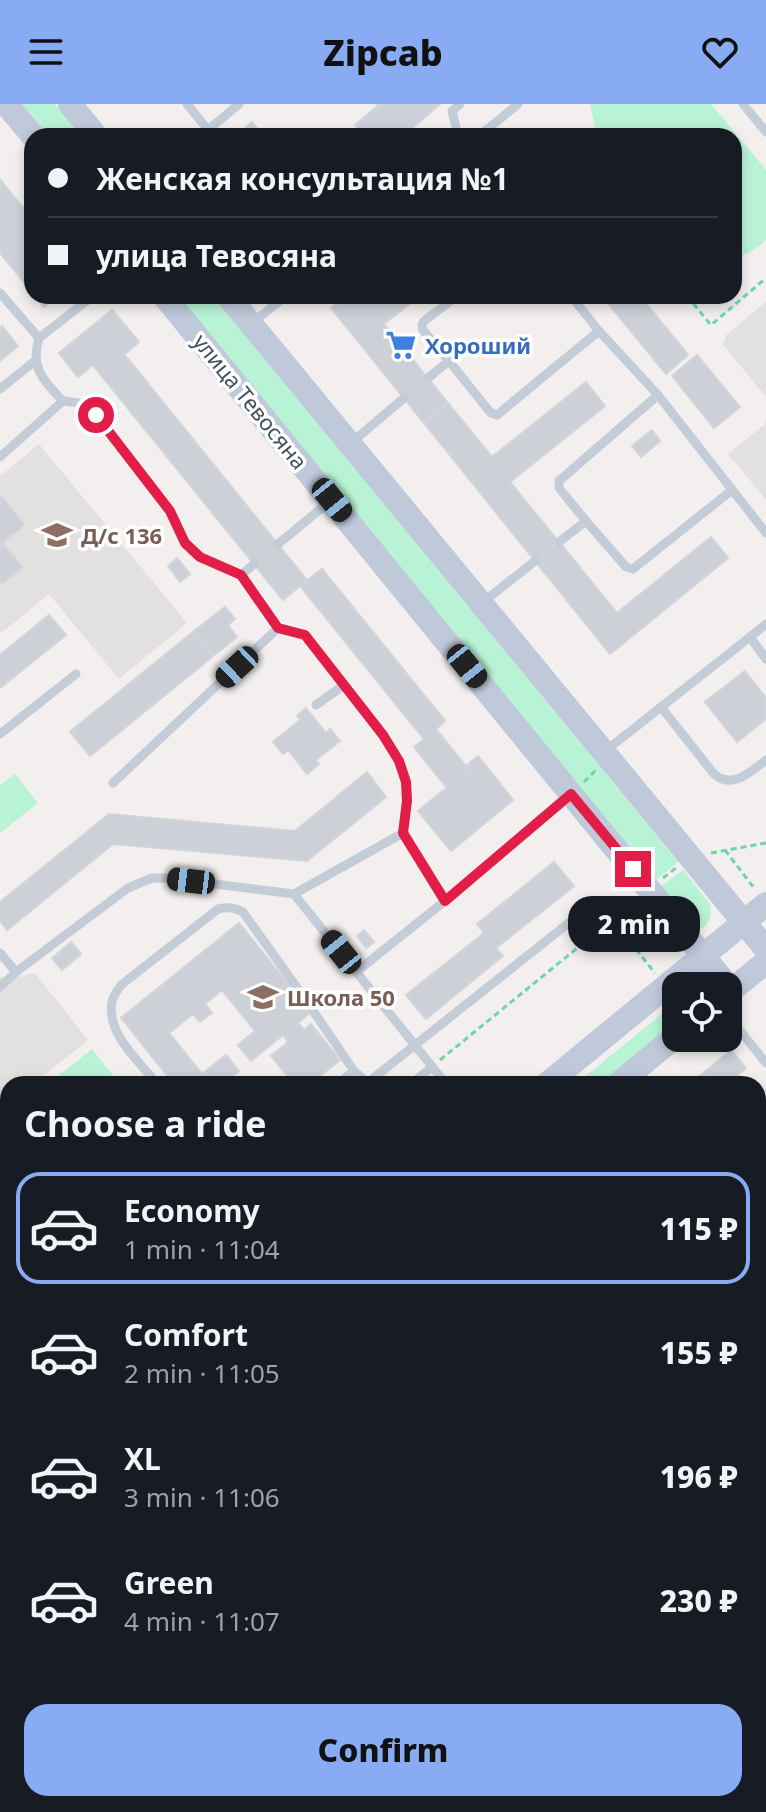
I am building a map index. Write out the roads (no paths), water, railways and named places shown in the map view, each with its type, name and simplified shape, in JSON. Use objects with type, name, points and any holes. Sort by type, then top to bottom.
[{"type":"main road","points":[[6,104],[26,128]]},
{"type":"main road","points":[[70,104],[90,128]]},
{"type":"main road","name":"улица Тевосяна","points":[[171,304],[715,972]]},
{"type":"main road","points":[[235,304],[766,949]]},
{"type":"main road","points":[[557,1076],[744,921],[763,900]]},
{"type":"main road","points":[[742,981],[766,962]]},
{"type":"main road","points":[[628,1076],[662,1048]]},
{"type":"lane","points":[[187,104],[201,128]]},
{"type":"lane","points":[[210,128],[239,104]]},
{"type":"lane","points":[[489,128],[518,104]]},
{"type":"lane","points":[[743,104],[766,132]]},
{"type":"lane","points":[[455,106],[457,128]]},
{"type":"lane","points":[[0,293],[39,338]]},
{"type":"lane","points":[[83,304],[39,338],[35,361],[43,380],[63,401],[80,403],[96,415],[170,511],[185,543],[200,557],[241,575],[278,628],[305,635],[383,735],[399,761],[406,782],[403,833],[445,901]]},
{"type":"lane","points":[[251,324],[276,304]]},
{"type":"lane","points":[[446,304],[424,321],[423,330],[490,412],[497,415],[599,331]]},
{"type":"lane","points":[[577,304],[658,395],[766,533]]},
{"type":"lane","points":[[0,389],[35,361]]},
{"type":"lane","points":[[428,378],[449,361]]},
{"type":"lane","points":[[658,395],[559,481],[559,488],[626,567],[633,569],[732,490]]},
{"type":"lane","points":[[351,443],[404,398]]},
{"type":"lane","points":[[0,457],[63,401]]},
{"type":"lane","points":[[278,544],[332,500]]},
{"type":"lane","points":[[559,542],[586,521]]},
{"type":"lane","points":[[482,603],[535,561]]},
{"type":"lane","points":[[241,575],[254,564]]},
{"type":"lane","points":[[607,755],[661,707],[766,624]]},
{"type":"lane","points":[[113,783],[278,628]]},
{"type":"lane","points":[[750,637],[766,659]]},
{"type":"lane","points":[[0,734],[76,674]]},
{"type":"lane","points":[[316,705],[344,685]]},
{"type":"lane","points":[[661,707],[720,779],[735,781],[766,760]]},
{"type":"lane","points":[[356,972],[571,794]]},
{"type":"lane","points":[[0,987],[116,895],[139,882],[166,878],[294,894],[403,833]]},
{"type":"lane","points":[[294,894],[439,1076]]},
{"type":"lane","points":[[377,1076],[590,906]]},
{"type":"lane","points":[[150,1076],[121,1040],[114,1026],[112,999],[121,985],[218,909],[228,907],[243,912],[359,1076]]},
{"type":"lane","points":[[0,953],[16,972]]},
{"type":"lane","points":[[742,1033],[766,1063]]},
{"type":"lane","points":[[421,1076],[432,1067]]},
{"type":"lane","points":[[348,1076],[354,1071]]},
{"type":"place","name":"Хороший","points":[[401,345]]},
{"type":"place","name":"Д/с 136","points":[[57,535]]},
{"type":"place","name":"Школа 50","points":[[263,997]]}]
